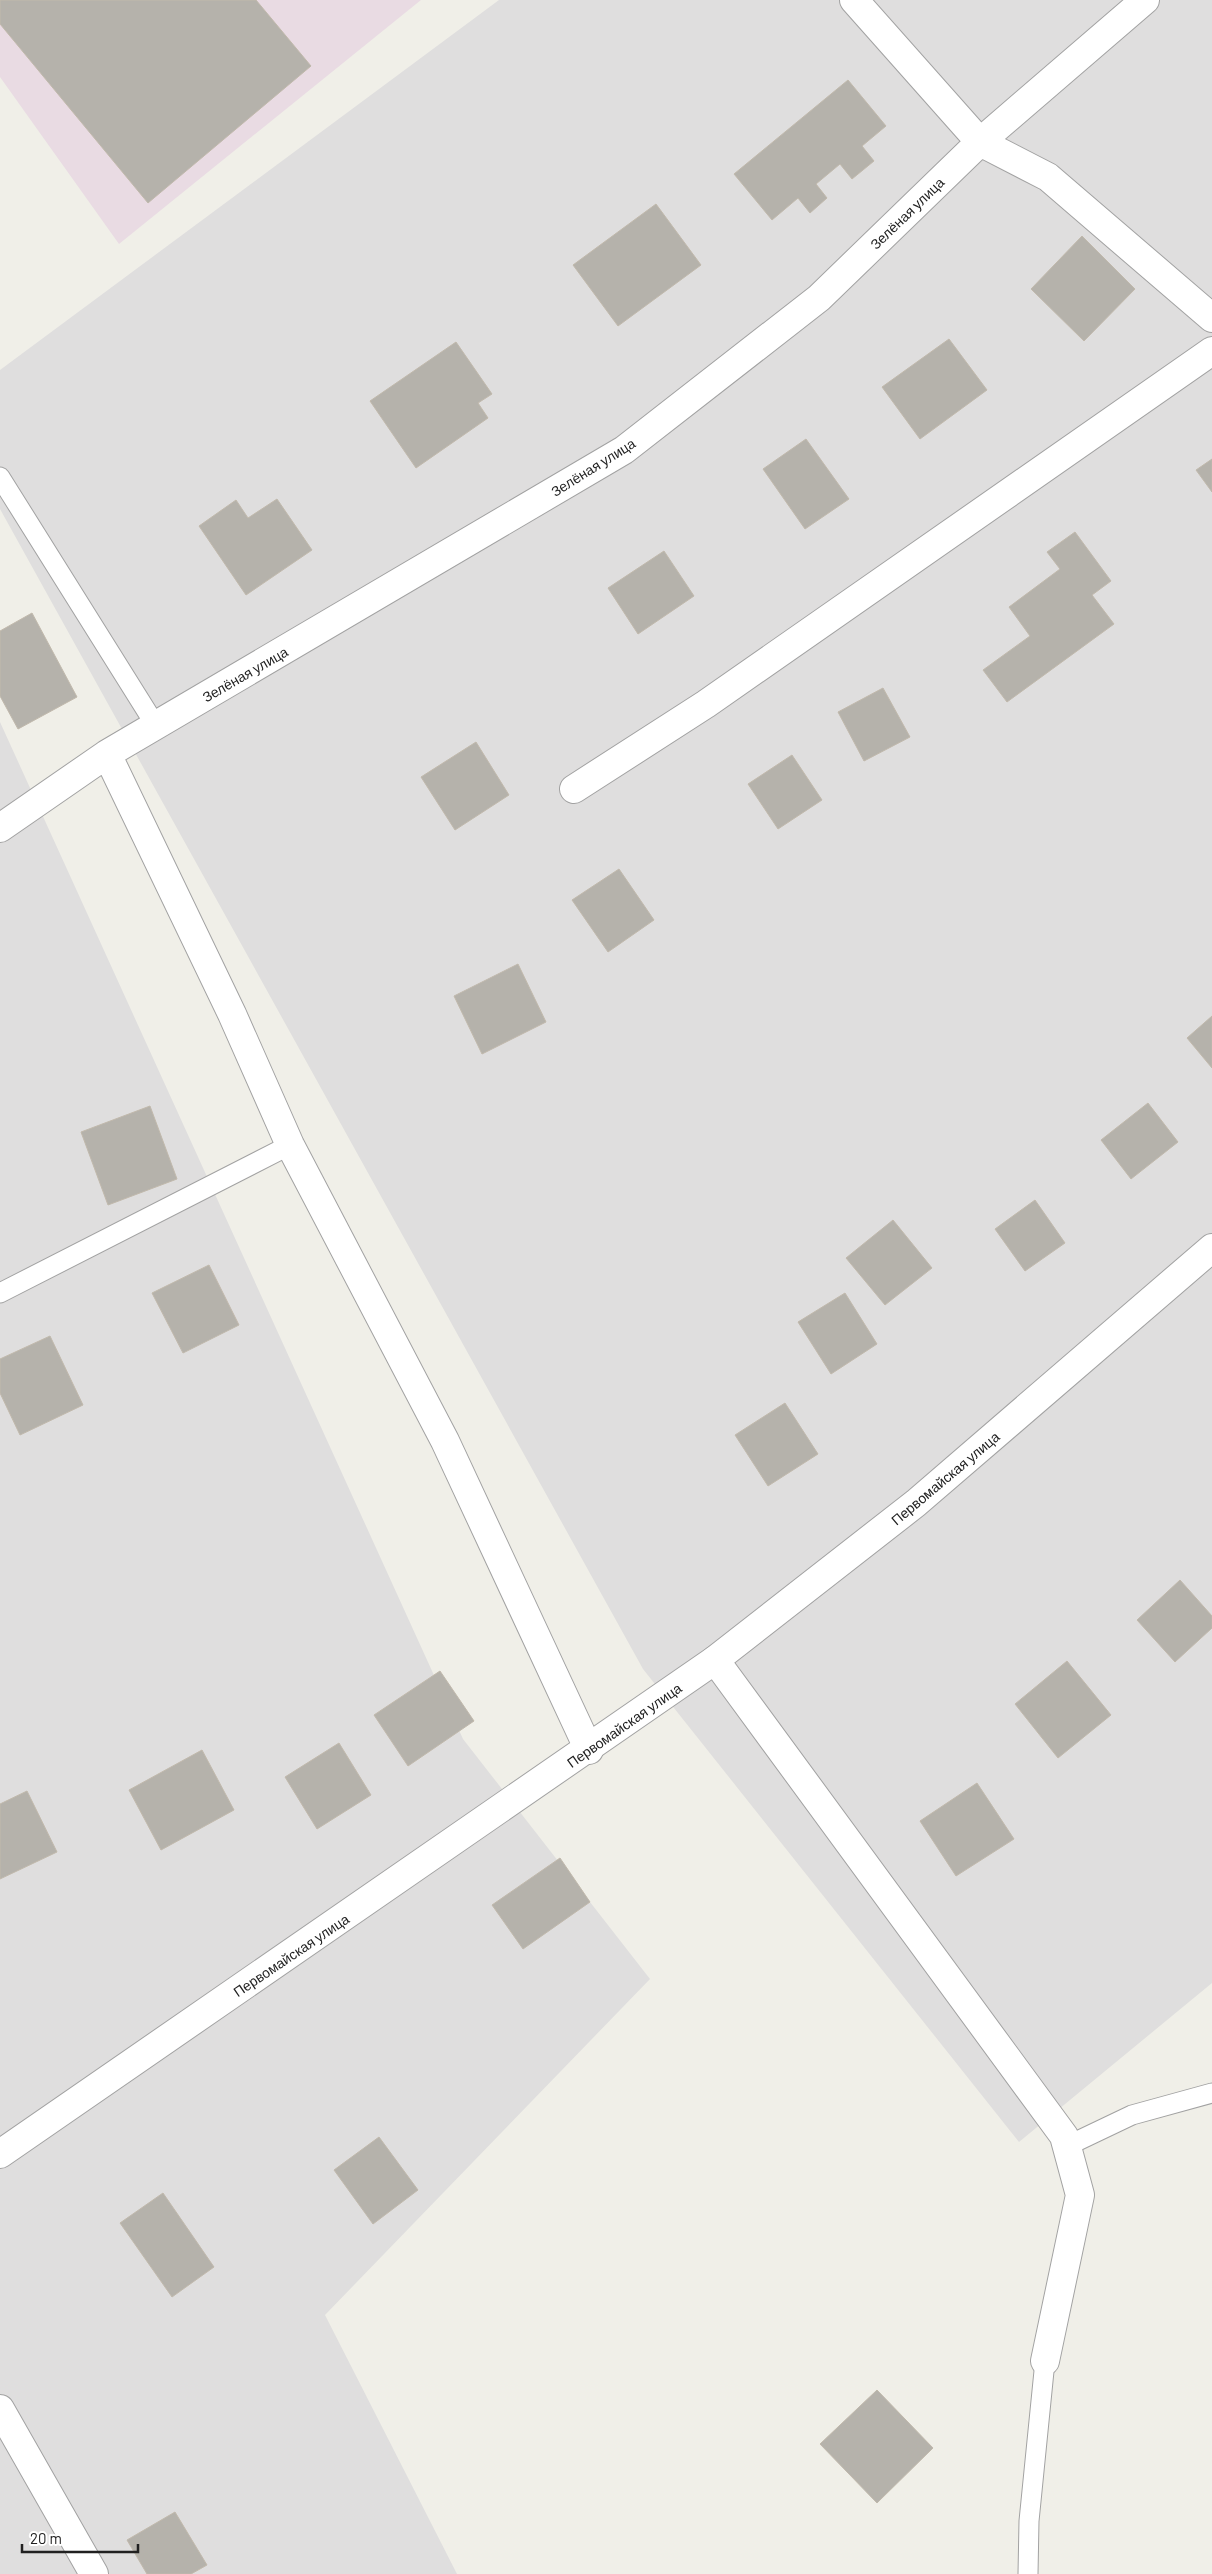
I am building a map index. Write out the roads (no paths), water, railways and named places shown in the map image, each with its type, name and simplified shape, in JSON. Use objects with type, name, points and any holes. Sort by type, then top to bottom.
[{"type":"street","points":[[854,0],[980,142],[1048,177],[1212,318]]},
{"type":"street","name":"Зелёная улица","points":[[0,828],[107,754],[624,450],[819,298],[980,142],[1145,0]]},
{"type":"street","points":[[574,789],[706,704],[1212,351]]},
{"type":"street","points":[[107,754],[232,1014],[290,1145],[445,1441],[589,1750]]},
{"type":"street","name":"Первомайская улица","points":[[0,2154],[589,1750],[715,1660],[916,1503],[1212,1248]]},
{"type":"street","points":[[715,1660],[1058,2128],[1067,2146],[1080,2195],[1045,2361]]},
{"type":"street","points":[[0,2409],[94,2574]]},
{"type":"lane","points":[[0,477],[156,726]]},
{"type":"lane","points":[[0,1293],[290,1145]]},
{"type":"lane","points":[[1067,2146],[1132,2115],[1212,2094]]},
{"type":"lane","points":[[1028,2574],[1029,2521],[1045,2361]]}]
